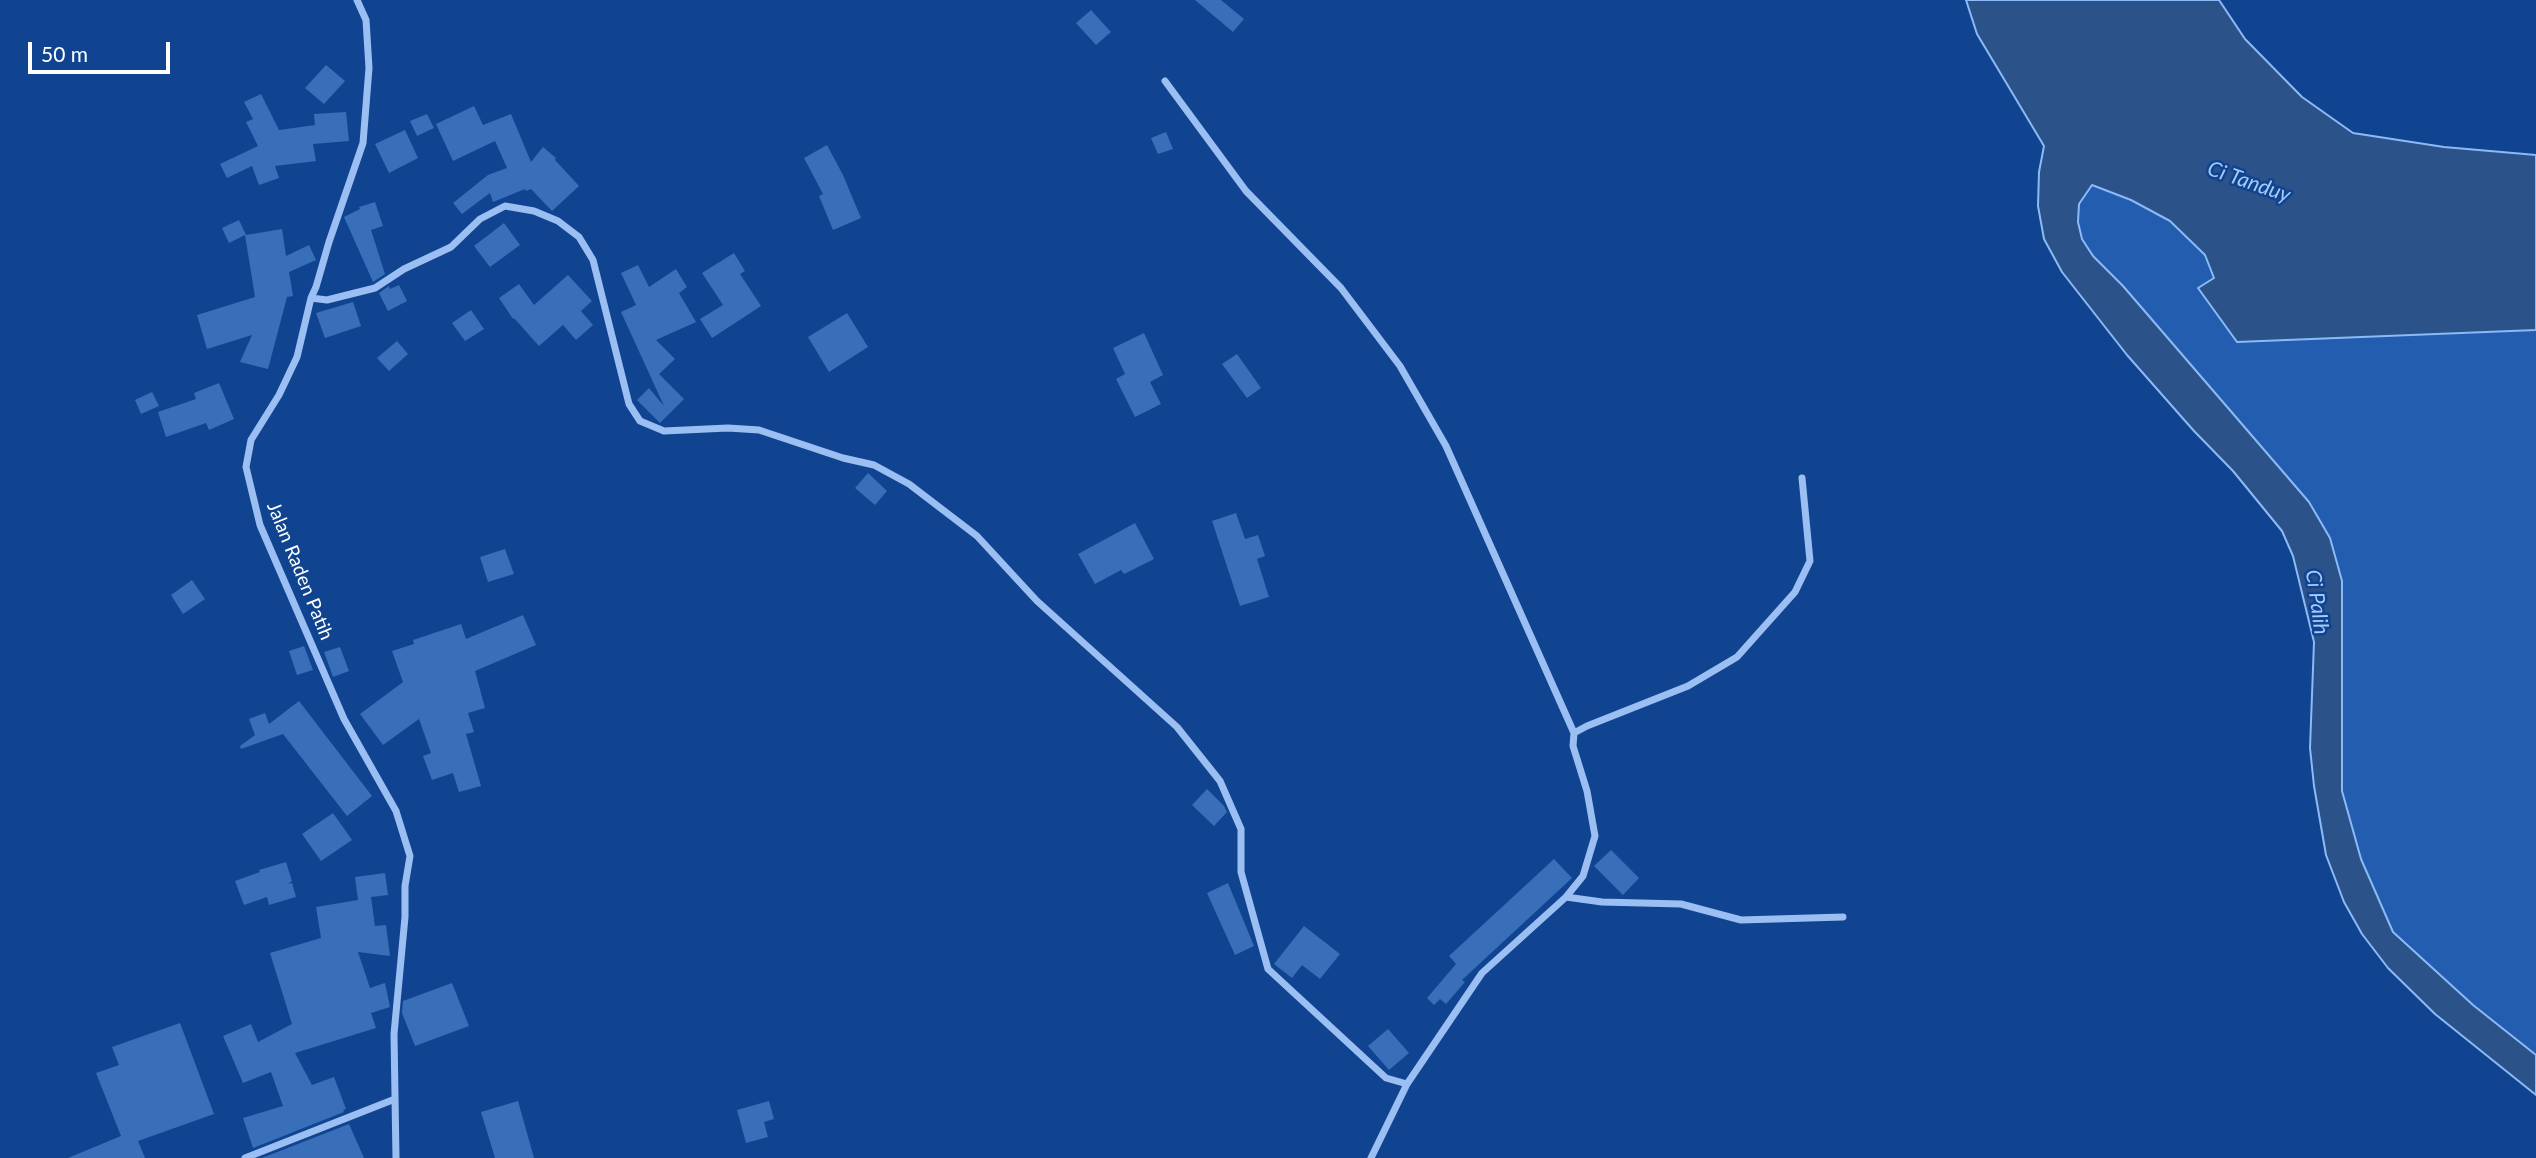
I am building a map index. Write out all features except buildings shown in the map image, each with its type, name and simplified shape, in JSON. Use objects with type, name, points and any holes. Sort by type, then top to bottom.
[{"type":"street","name":"Jalan Raden Patih","points":[[357,0],[366,20],[369,68],[363,143],[311,298],[297,357],[279,395],[251,440],[246,467],[260,525],[344,719],[396,811],[410,856],[405,886],[405,917],[396,1002],[396,1158]]},
{"type":"street","points":[[1165,81],[1246,191],[1341,288],[1400,366],[1446,446],[1574,733],[1573,746],[1587,791],[1595,836],[1583,876],[1566,897],[1482,973],[1406,1084],[1371,1158]]},
{"type":"street","points":[[311,298],[327,300],[375,288],[404,269],[451,247],[480,219],[505,206],[534,211],[558,222],[579,237],[593,260],[629,404],[640,421],[664,431],[728,428],[760,430],[843,458],[874,465],[909,484],[977,536],[1037,601],[1177,727],[1220,781],[1241,829],[1241,873],[1268,969],[1386,1078],[1406,1084]]},
{"type":"street","points":[[1574,733],[1688,686],[1737,657],[1795,593],[1810,561],[1802,478]]},
{"type":"street","points":[[1566,897],[1602,902],[1681,904],[1741,920],[1843,917]]},
{"type":"street","points":[[245,1158],[395,1099]]},
{"type":"shaded area","points":[[2092,185],[2131,200],[2170,221],[2205,255],[2214,278],[2198,288],[2455,334],[2536,330],[2536,1055],[2473,1005],[2393,932],[2361,859],[2342,791],[2342,581],[2330,538],[2309,502],[2123,286],[2093,256],[2082,239],[2078,222],[2079,204]]},
{"type":"water","points":[[1966,0],[2219,0],[2245,39],[2302,97],[2353,133],[2444,147],[2536,155],[2536,330],[2237,342],[2198,288],[2214,278],[2205,255],[2170,221],[2131,200],[2092,185],[2079,204],[2078,222],[2082,239],[2093,256],[2123,286],[2309,502],[2330,538],[2342,581],[2342,791],[2361,859],[2393,932],[2473,1005],[2536,1055],[2536,1095],[2435,1014],[2388,968],[2362,934],[2344,902],[2326,855],[2314,786],[2310,748],[2314,642],[2293,556],[2282,531],[2233,471],[2127,355],[2062,272],[2044,239],[2038,206],[2039,172],[2044,146],[1977,34]]},
{"type":"water label","name":"Ci Tanduy","points":[[2249,182]]},
{"type":"water label","name":"Ci Palih","points":[[2317,602]]}]
